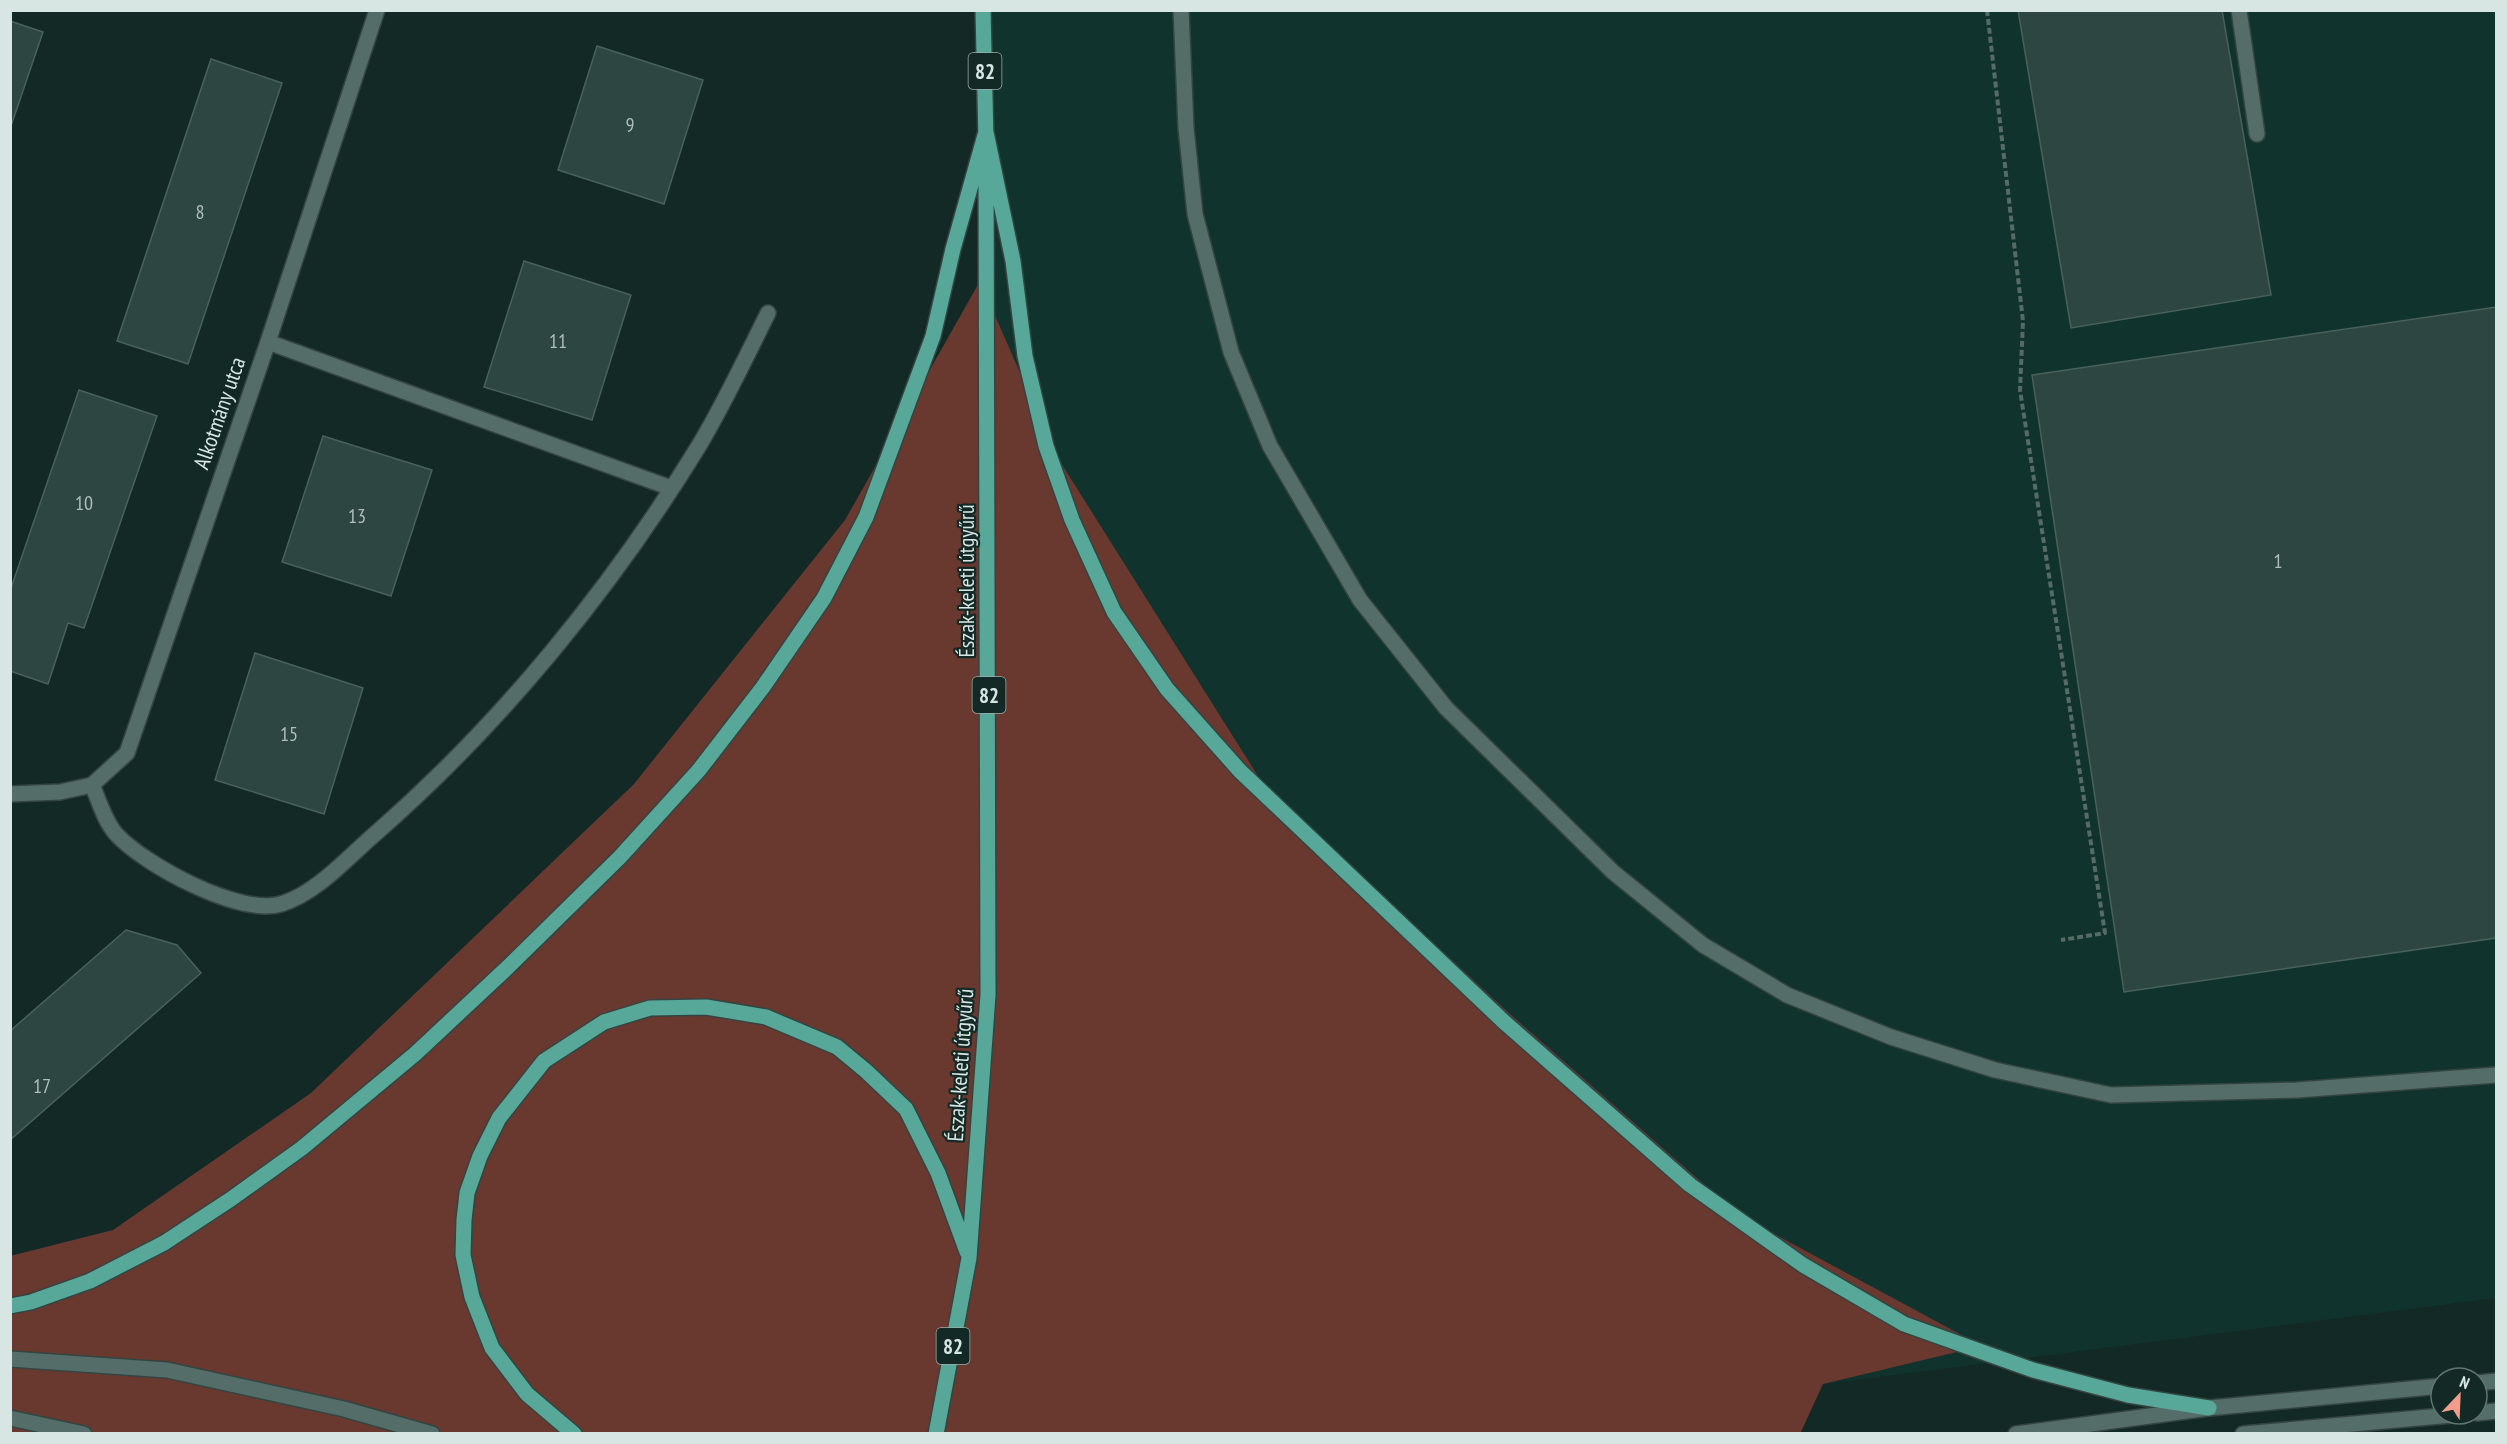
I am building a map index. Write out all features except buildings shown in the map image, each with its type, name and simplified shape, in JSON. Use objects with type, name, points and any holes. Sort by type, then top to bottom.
[{"type":"main road","name":"Észak-keleti útgyűrű","points":[[969,1258],[988,995],[986,132],[983,10]]},
{"type":"main road","points":[[10,1306],[31,1302],[90,1281],[164,1243],[302,1148],[415,1053],[508,967],[620,857],[699,770],[763,687],[824,598],[866,517],[933,336],[953,249],[986,132]]},
{"type":"main road","points":[[986,132],[1013,261],[1025,356],[1046,446],[1072,520],[1114,612],[1167,689],[1240,771],[1503,1021],[1690,1185],[1803,1264],[1904,1324],[2022,1366],[2128,1395],[2210,1407]]},
{"type":"main road","points":[[574,1434],[527,1394],[492,1347],[472,1297],[463,1255],[464,1220],[467,1193],[480,1156],[499,1118],[544,1061],[604,1022],[650,1008],[706,1007],[766,1017],[837,1047],[906,1109],[938,1173],[969,1258]]},
{"type":"main road","name":"82","points":[[936,1434],[969,1258]]},
{"type":"street","name":"Alkotmány utca","points":[[92,785],[127,753],[377,10]]},
{"type":"street","points":[[1181,10],[1186,129],[1195,214],[1231,352],[1270,446],[1360,600],[1446,708],[1613,872],[1703,945],[1788,995],[1891,1037],[1995,1070],[2111,1095],[2297,1090],[2496,1075]]},
{"type":"street","points":[[2238,10],[2257,134]]},
{"type":"street","points":[[10,794],[60,792],[92,785],[114,832],[140,856],[188,882],[232,900],[257,906],[280,904],[302,893],[322,880],[396,815],[483,728],[574,625],[636,541],[671,488],[715,416],[768,313]]},
{"type":"street","points":[[267,342],[671,488]]},
{"type":"street","points":[[10,1359],[167,1370],[344,1409],[432,1434]]},
{"type":"street","points":[[2016,1434],[2210,1407],[2429,1387]]},
{"type":"street","points":[[2243,1434],[2429,1417]]},
{"type":"street","points":[[10,1418],[84,1434]]},
{"type":"path","points":[[1987,10],[2023,321],[2020,390],[2105,933],[2061,940]]},
{"type":"shaded area","points":[[982,11],[2496,11],[2496,1298],[1823,1384],[1981,1346],[1739,1215],[1510,1014],[1263,784],[1056,455],[980,281]]},
{"type":"shaded area","points":[[980,281],[1056,455],[1263,784],[1510,1014],[1739,1215],[1982,1346],[1823,1384],[1800,1434],[11,1434],[10,1256],[113,1230],[311,1093],[634,784],[845,520]]}]
